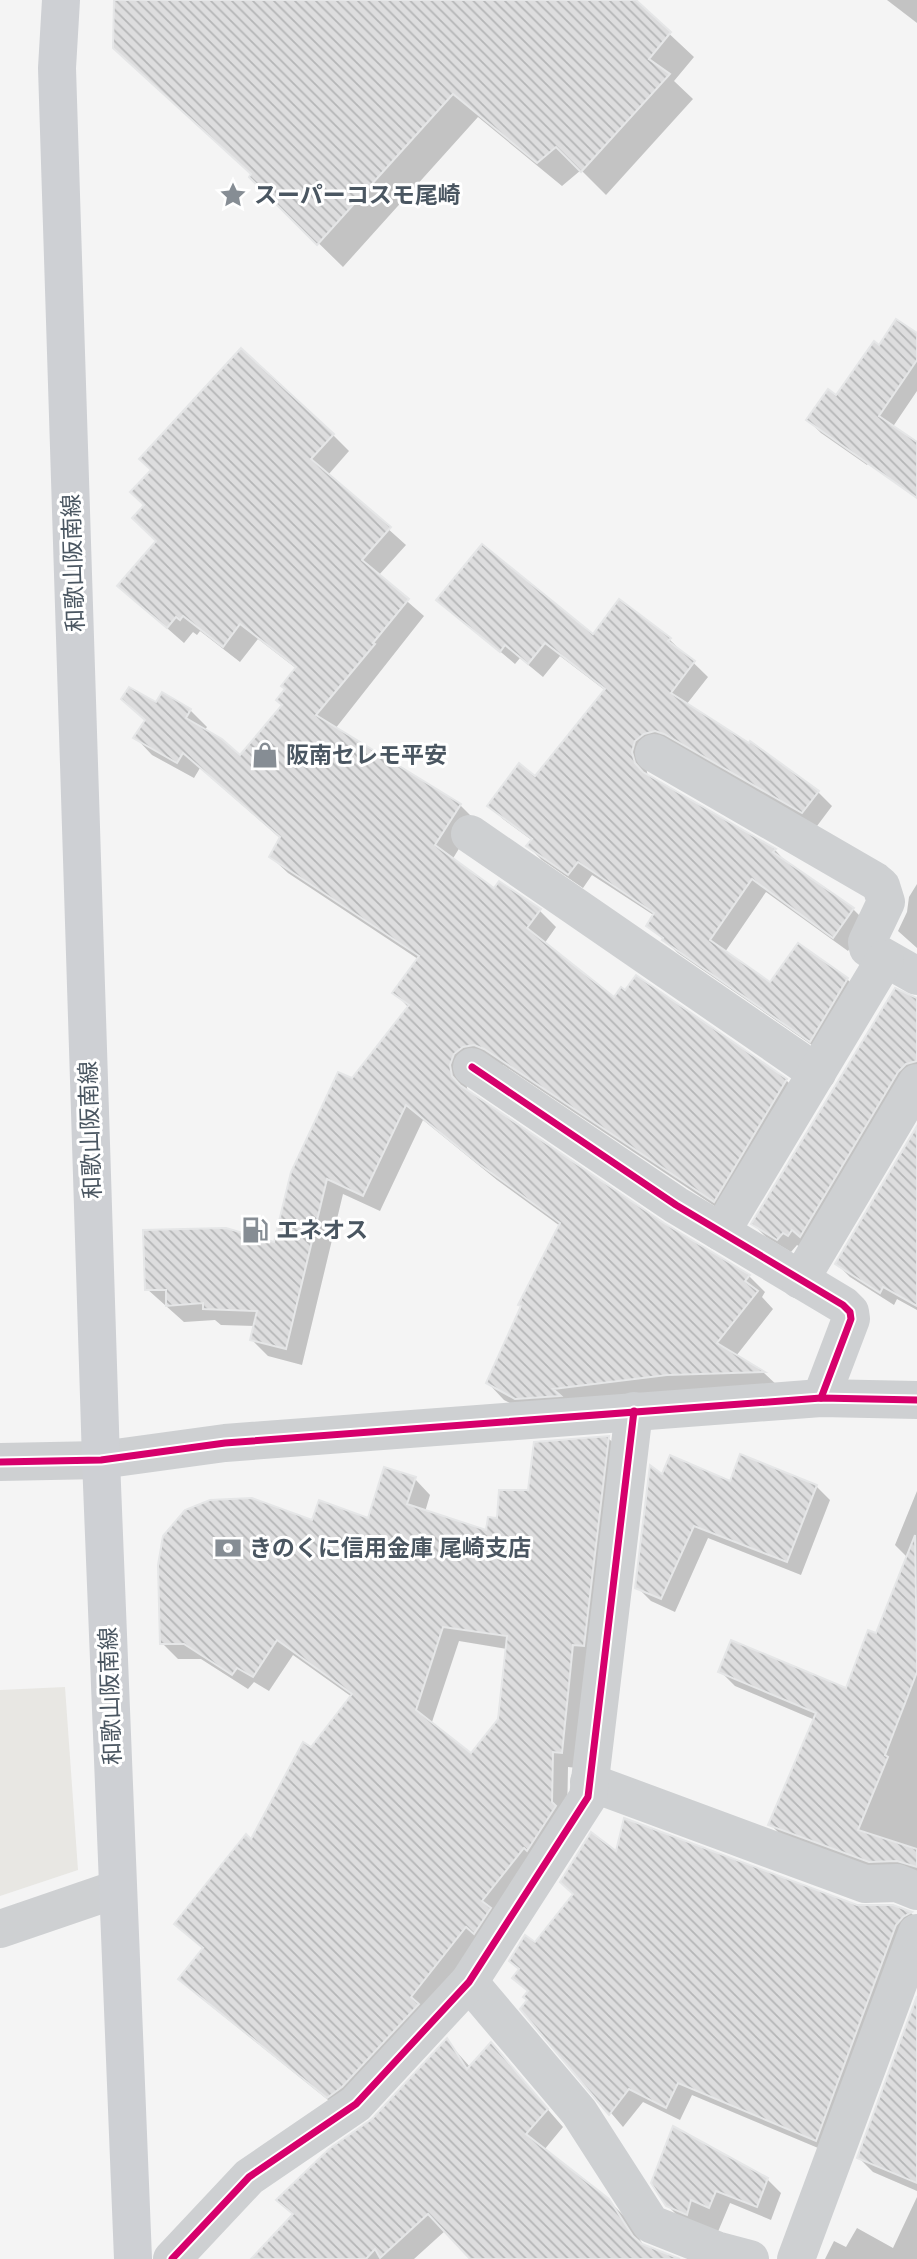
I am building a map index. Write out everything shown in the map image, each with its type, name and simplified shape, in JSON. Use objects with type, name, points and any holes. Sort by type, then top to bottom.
[{"type":"main road","name":"和歌山阪南線","points":[[61,0],[57,68],[101,1460],[133,2259]]},
{"type":"street","points":[[653,753],[876,881],[881,886],[886,902],[867,942],[868,948],[901,967],[817,1073],[721,1233]]},
{"type":"street","points":[[470,834],[817,1073]]},
{"type":"street","points":[[472,1067],[676,1205],[843,1305],[850,1312],[851,1319],[821,1398]]},
{"type":"street","points":[[800,1280],[917,1083]]},
{"type":"street","points":[[0,1462],[101,1460],[225,1443],[821,1398],[917,1401]]},
{"type":"street","points":[[172,2259],[249,2177],[356,2104],[469,1982],[588,1797],[634,1412]]},
{"type":"street","points":[[589,1782],[865,1884],[897,1883],[917,1891]]},
{"type":"street","points":[[0,1928],[117,1889]]},
{"type":"street","points":[[796,2259],[917,1933]]},
{"type":"street","points":[[469,1982],[579,2112],[651,2224],[726,2256]]},
{"type":"shaded area","points":[[65,1687],[78,1870],[0,1896],[0,1690]]},
{"type":"building","points":[[114,0],[636,0],[671,32],[649,59],[670,74],[581,172],[556,147],[537,163],[453,94],[317,245],[249,177],[251,174],[113,48]]},
{"type":"building","points":[[896,319],[917,333],[917,360],[879,416],[917,442],[917,498],[806,420],[828,389],[836,395],[874,341],[879,345]]},
{"type":"building","points":[[241,348],[334,434],[311,459],[391,527],[362,560],[409,599],[316,715],[461,804],[435,845],[494,888],[499,881],[541,909],[527,928],[614,997],[621,987],[625,990],[636,975],[787,1079],[714,1202],[484,1049],[474,1045],[463,1047],[454,1054],[450,1065],[452,1076],[460,1085],[664,1223],[750,1275],[745,1281],[758,1291],[717,1343],[765,1372],[667,1375],[553,1389],[561,1396],[515,1399],[486,1383],[521,1306],[518,1305],[560,1223],[479,1164],[406,1105],[363,1196],[327,1179],[286,1349],[250,1340],[257,1311],[203,1309],[203,1303],[166,1306],[166,1290],[145,1290],[143,1230],[226,1228],[274,1242],[291,1172],[338,1072],[352,1078],[409,1005],[392,993],[419,956],[269,857],[280,837],[183,753],[177,763],[133,738],[145,720],[121,699],[129,687],[156,702],[162,692],[191,709],[186,718],[222,739],[240,755],[282,705],[276,700],[285,689],[281,686],[296,667],[240,624],[223,647],[183,616],[180,620],[176,617],[167,628],[117,586],[156,541],[132,518],[144,505],[130,492],[151,470],[139,459]]},
{"type":"building","points":[[482,544],[593,634],[619,599],[671,638],[668,641],[695,661],[671,693],[749,743],[750,741],[819,791],[802,813],[655,731],[644,734],[635,741],[632,752],[635,763],[643,772],[776,849],[773,852],[854,908],[833,938],[752,879],[710,940],[770,982],[798,943],[848,978],[810,1042],[662,940],[663,938],[646,926],[654,913],[578,862],[568,875],[526,846],[532,839],[487,806],[519,763],[535,776],[605,689],[545,643],[528,664],[505,645],[500,652],[436,600]]},
{"type":"building","points":[[895,988],[917,998],[917,1061],[906,1064],[898,1072],[800,1237],[792,1230],[788,1236],[783,1233],[777,1240],[751,1224]]},
{"type":"building","points":[[917,1126],[917,1306],[883,1287],[880,1293],[835,1264]]},
{"type":"building","points":[[609,1436],[584,1646],[573,1645],[562,1753],[553,1752],[552,1802],[556,1806],[527,1851],[524,1848],[482,1901],[491,1908],[474,1934],[466,1927],[411,1997],[419,2004],[342,2087],[327,2098],[178,1979],[203,1948],[174,1924],[246,1834],[251,1839],[303,1742],[311,1747],[352,1694],[277,1640],[253,1677],[237,1668],[232,1675],[184,1644],[160,1644],[158,1565],[163,1536],[185,1510],[210,1500],[252,1498],[312,1520],[319,1500],[368,1518],[384,1467],[416,1477],[407,1504],[486,1530],[488,1517],[497,1518],[499,1490],[528,1490],[534,1442]],"holes":[[[443,1627],[507,1636],[498,1719],[471,1753],[416,1710]]]},
{"type":"building","points":[[740,1454],[817,1485],[787,1562],[694,1526],[661,1599],[635,1588],[650,1465],[662,1474],[670,1455],[730,1481]]},
{"type":"building","points":[[915,1535],[917,1672],[885,1755],[888,1757],[858,1830],[917,1849],[917,1867],[897,1861],[869,1862],[768,1825],[816,1713],[718,1672],[731,1640],[846,1688],[868,1630],[876,1633]]},
{"type":"building","points":[[624,1818],[857,1905],[893,1905],[912,1912],[896,1925],[816,2141],[678,2083],[666,2108],[629,2089],[609,2115],[520,2009],[527,2000],[523,1997],[528,1991],[512,1978],[519,1969],[509,1961],[525,1935],[535,1942],[573,1894],[560,1882],[591,1832],[616,1851]]},
{"type":"building","points":[[917,1996],[917,2183],[857,2158]]},
{"type":"building","points":[[447,2038],[467,2069],[491,2042],[548,2109],[526,2134],[609,2199],[633,2236],[642,2244],[680,2259],[470,2259],[428,2214],[380,2258],[375,2249],[366,2259],[251,2259],[293,2214],[276,2200],[329,2149],[372,2119]]},
{"type":"building","points":[[673,2126],[768,2178],[757,2207],[716,2191],[709,2208],[691,2200],[687,2215],[666,2206],[651,2183]]},
{"type":"cycle path","points":[[472,1067],[676,1205],[843,1305],[850,1312],[851,1319],[821,1398]]},
{"type":"cycle path","points":[[0,1462],[101,1460],[225,1443],[821,1398],[917,1400]]},
{"type":"cycle path","points":[[172,2259],[249,2177],[356,2104],[469,1982],[588,1797],[634,1411]]},
{"type":"place","name":"スーパーコスモ尾崎","points":[[233,195]]},
{"type":"place","name":"阪南セレモ平安","points":[[265,755]]},
{"type":"place","name":"エネオス","points":[[255,1230]]},
{"type":"place","name":"きのくに信用金庫 尾崎支店","points":[[228,1548]]}]
